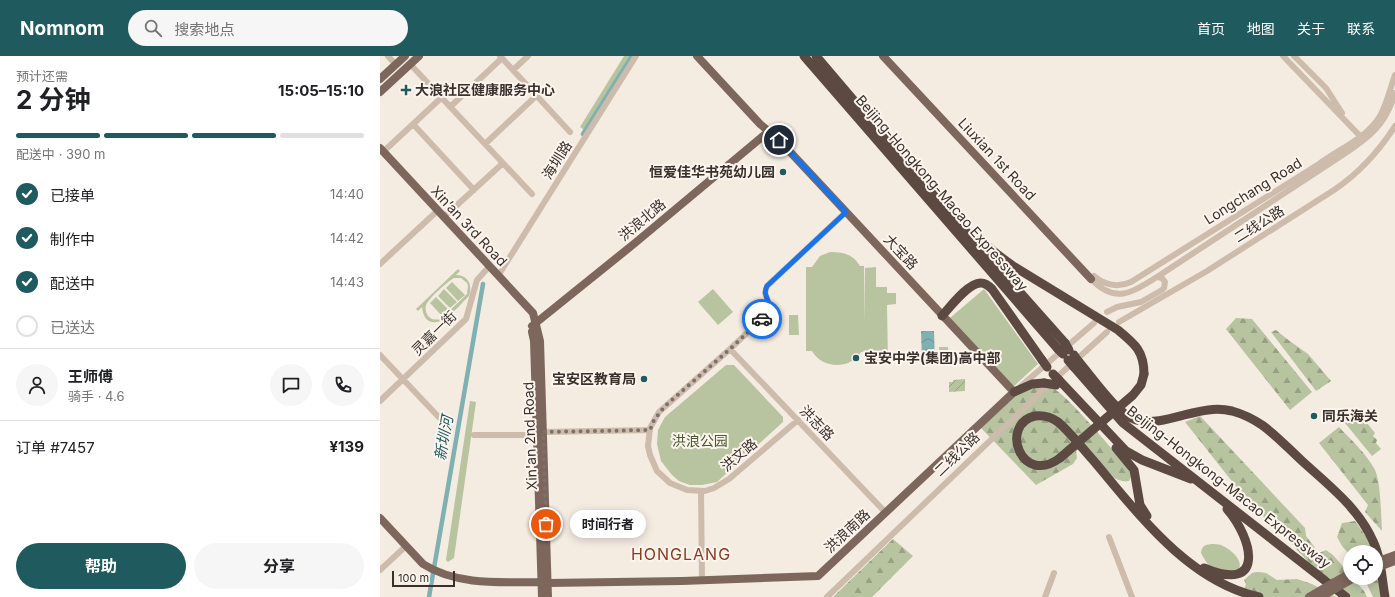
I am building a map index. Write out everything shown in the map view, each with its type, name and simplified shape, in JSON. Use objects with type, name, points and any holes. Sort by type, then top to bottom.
[{"type":"highway","name":"Beijing-Hongkong-Macao Expressway","points":[[804,56],[1113,403],[1124,413],[1137,420],[1158,420],[1202,410],[1221,410],[1244,415],[1263,426],[1343,499],[1358,516],[1373,539],[1377,551],[1385,597]]},
{"type":"highway","name":"Beijing-Hongkong-Macao Expressway","points":[[816,56],[1069,355],[1124,423],[1346,597]]},
{"type":"highway","name":"Beijing-Hongkong-Macao Expressway","points":[[927,187],[998,255],[1118,330],[1130,340],[1142,355],[1144,361],[1144,374],[1141,385],[1133,396],[1060,458],[1051,464],[1042,466],[1032,464],[1024,459],[1018,450],[1016,442],[1018,431],[1023,423],[1032,417],[1041,416],[1051,418],[1061,424],[1154,529],[1196,569],[1235,590],[1259,597]]},
{"type":"highway","points":[[942,316],[968,288],[974,284],[980,283],[987,285],[992,289],[1065,391],[1132,467],[1136,474],[1140,505],[1154,529]]},
{"type":"highway","points":[[1014,392],[1032,384],[1044,383],[1051,373]]},
{"type":"highway","points":[[1051,373],[1126,451],[1142,460],[1202,484]]},
{"type":"highway","points":[[1145,513],[1185,554],[1197,564],[1220,574],[1229,576],[1237,574],[1244,571],[1249,561],[1244,538],[1234,517],[1210,490]]},
{"type":"main road","points":[[380,79],[405,56]]},
{"type":"main road","points":[[380,92],[419,56]]},
{"type":"main road","points":[[697,56],[760,124],[769,131]]},
{"type":"main road","points":[[702,56],[763,122],[769,131]]},
{"type":"main road","name":"Liuxian 1st Road","points":[[883,56],[1092,277]]},
{"type":"main road","name":"Liuxian 1st Road","points":[[890,56],[1092,277]]},
{"type":"main road","name":"大宝路","points":[[769,131],[1014,392]]},
{"type":"main road","name":"洪浪北路","points":[[533,325],[635,243],[769,131]]},
{"type":"main road","name":"Xin’an 3rd Road","points":[[381,152],[533,313],[533,325]]},
{"type":"main road","name":"Xin’an 3rd Road","points":[[381,152],[434,214],[529,317],[533,325]]},
{"type":"main road","name":"Xin'an 2nd Road","points":[[533,325],[540,434],[544,584],[542,597]]},
{"type":"main road","name":"洪浪南路","points":[[405,547],[428,570],[439,575],[482,582],[544,584],[818,576],[1014,392]]},
{"type":"main road","points":[[380,518],[405,547]]},
{"type":"main road","points":[[380,524],[405,547]]},
{"type":"main road","points":[[1383,559],[1395,555]]},
{"type":"main road","points":[[1383,565],[1395,561]]},
{"type":"main road","points":[[1309,597],[1343,577]]},
{"type":"main road","name":"Xin'an 2nd Road","points":[[544,584],[548,597]]},
{"type":"main road","points":[[1321,597],[1343,584]]},
{"type":"street","points":[[388,56],[396,65]]},
{"type":"street","points":[[513,70],[528,56]]},
{"type":"street","name":"海圳路","points":[[498,276],[636,56]]},
{"type":"street","points":[[1283,56],[1350,126],[1363,136]]},
{"type":"street","points":[[1294,56],[1327,91],[1340,110],[1363,136]]},
{"type":"street","points":[[450,107],[501,57],[570,132]]},
{"type":"street","points":[[410,64],[532,194]]},
{"type":"street","name":"Longchang Road","points":[[1092,277],[1103,289],[1114,293],[1124,294],[1132,292],[1344,154],[1380,117],[1395,75]]},
{"type":"street","points":[[1321,96],[1327,91]]},
{"type":"street","name":"Longchang Road","points":[[1092,277],[1111,285],[1123,285],[1131,282],[1236,215],[1283,188],[1381,124],[1395,93]]},
{"type":"street","points":[[485,144],[536,96]]},
{"type":"street","points":[[381,152],[442,98]]},
{"type":"street","points":[[413,124],[474,190]]},
{"type":"street","points":[[1350,126],[1353,134],[1350,143]]},
{"type":"street","name":"二线公路","points":[[1119,322],[1207,271],[1334,190],[1366,164],[1395,126]]},
{"type":"street","points":[[444,217],[503,163]]},
{"type":"street","name":"洪文路","points":[[798,420],[722,485],[700,491],[678,488],[667,480],[657,471],[648,446],[650,430],[654,420],[665,406],[730,349],[768,313],[770,306],[765,293],[767,286],[846,212]]},
{"type":"street","points":[[380,264],[434,214]]},
{"type":"street","name":"灵嘉一街","points":[[380,401],[466,319],[474,287],[477,280],[486,270]]},
{"type":"street","points":[[1107,312],[1117,307],[1141,302],[1162,290],[1165,282],[1162,278],[1157,277]]},
{"type":"street","name":"洪浪南路","points":[[1014,392],[1094,323]]},
{"type":"street","name":"二线公路","points":[[827,597],[1036,396],[1107,332]]},
{"type":"street","name":"洪志路","points":[[730,349],[886,512]]},
{"type":"street","points":[[380,355],[450,429]]},
{"type":"street","points":[[474,436],[650,430]]},
{"type":"street","points":[[700,491],[702,580]]},
{"type":"street","points":[[1109,537],[1132,597]]},
{"type":"street","points":[[380,570],[405,547]]},
{"type":"street","points":[[1045,597],[1054,573]]},
{"type":"green space","points":[[624,56],[637,56],[589,133],[580,127]]},
{"type":"green space","points":[[830,252],[847,254],[851,256],[860,266],[864,266],[865,324],[865,268],[876,267],[876,287],[887,287],[887,293],[896,293],[896,304],[887,305],[888,363],[866,363],[866,352],[861,352],[850,362],[836,365],[829,364],[822,361],[812,351],[806,351],[806,267],[812,267],[820,256]]},
{"type":"green space","points":[[458,269],[460,271],[456,275],[464,277],[470,285],[469,296],[451,314],[440,321],[434,322],[427,320],[423,313],[422,307],[418,311],[416,309]],"holes":[[[454,278],[461,278],[467,283],[467,294],[441,319],[434,320],[430,318],[426,310],[426,305],[430,299],[438,290],[451,280]]]},
{"type":"green space","points":[[452,282],[465,295],[458,301],[446,288]]},
{"type":"green space","points":[[444,289],[457,302],[450,308],[438,296]]},
{"type":"green space","points":[[713,289],[733,312],[718,325],[698,302]]},
{"type":"green space","points":[[984,289],[1038,364],[1013,387],[950,318]]},
{"type":"green space","points":[[436,297],[449,310],[442,316],[430,303]]},
{"type":"green space","points":[[789,315],[798,315],[799,335],[789,335]]},
{"type":"green space","points":[[1236,318],[1252,319],[1312,392],[1290,410],[1226,329]]},
{"type":"green space","points":[[1276,330],[1308,354],[1331,381],[1316,391],[1271,332]]},
{"type":"green space","points":[[939,347],[948,347],[949,361],[940,362]]},
{"type":"green space","name":"洪浪公园","points":[[726,365],[734,365],[783,417],[783,422],[717,482],[702,485],[690,485],[679,481],[661,461],[657,444],[658,430],[665,417]]},
{"type":"green space","points":[[965,379],[965,391],[949,392],[949,382],[953,382],[953,380]]},
{"type":"green space","points":[[1033,386],[1052,388],[1060,393],[1093,427],[1124,464],[1130,472],[1131,477],[1129,481],[1116,479],[1103,470],[1082,447],[1076,451],[1077,458],[1073,464],[1036,485],[981,428],[1016,394]]},
{"type":"green space","points":[[470,401],[476,402],[454,558],[448,562],[446,560]]},
{"type":"green space","points":[[1359,413],[1375,433],[1373,436],[1377,440],[1376,443],[1381,449],[1372,456],[1345,423]]},
{"type":"green space","points":[[1200,416],[1305,528],[1306,536],[1319,553],[1326,550],[1333,555],[1343,567],[1343,585],[1359,585],[1367,597],[1352,597],[1330,578],[1319,573],[1285,537],[1250,504],[1185,422]]},
{"type":"green space","points":[[1339,427],[1363,452],[1375,470],[1380,491],[1382,531],[1365,512],[1368,505],[1319,443]]},
{"type":"green space","points":[[1355,521],[1372,545],[1343,545],[1343,547],[1337,537],[1342,523]]},
{"type":"green space","points":[[893,539],[913,556],[872,597],[833,597]]},
{"type":"green space","points":[[1211,544],[1221,545],[1236,555],[1240,563],[1238,571],[1220,571],[1212,568],[1208,564],[1201,553],[1204,546]]},
{"type":"green space","points":[[1252,573],[1266,573],[1277,580],[1297,579],[1312,584],[1336,597],[1242,597],[1246,584],[1244,580]]},
{"type":"green space","points":[[1367,585],[1380,585],[1382,597],[1373,597]]},
{"type":"water","points":[[921,331],[934,331],[935,362],[922,362]]},
{"type":"waterway","points":[[583,134],[632,56]]},
{"type":"waterway","name":"新圳河","points":[[429,597],[483,284]]},
{"type":"way so far","points":[[546,524],[543,432],[650,430],[654,420],[665,406],[762,319]]},
{"type":"place","name":"大浪社区健康服务中心","points":[[406,90]]},
{"type":"place","name":"恒爱佳华书苑幼儿园","points":[[783,172]]},
{"type":"place","name":"宝安中学(集团)高中部","points":[[856,358]]},
{"type":"place","name":"宝安区教育局","points":[[644,379]]},
{"type":"place","name":"同乐海关","points":[[1314,416]]},
{"type":"place","name":"时间行者","points":[[546,524]]},
{"type":"district","name":"HONGLANG","points":[[681,554]]},
{"type":"route","points":[[762,319],[770,309],[765,293],[767,286],[846,212],[779,140]]}]
